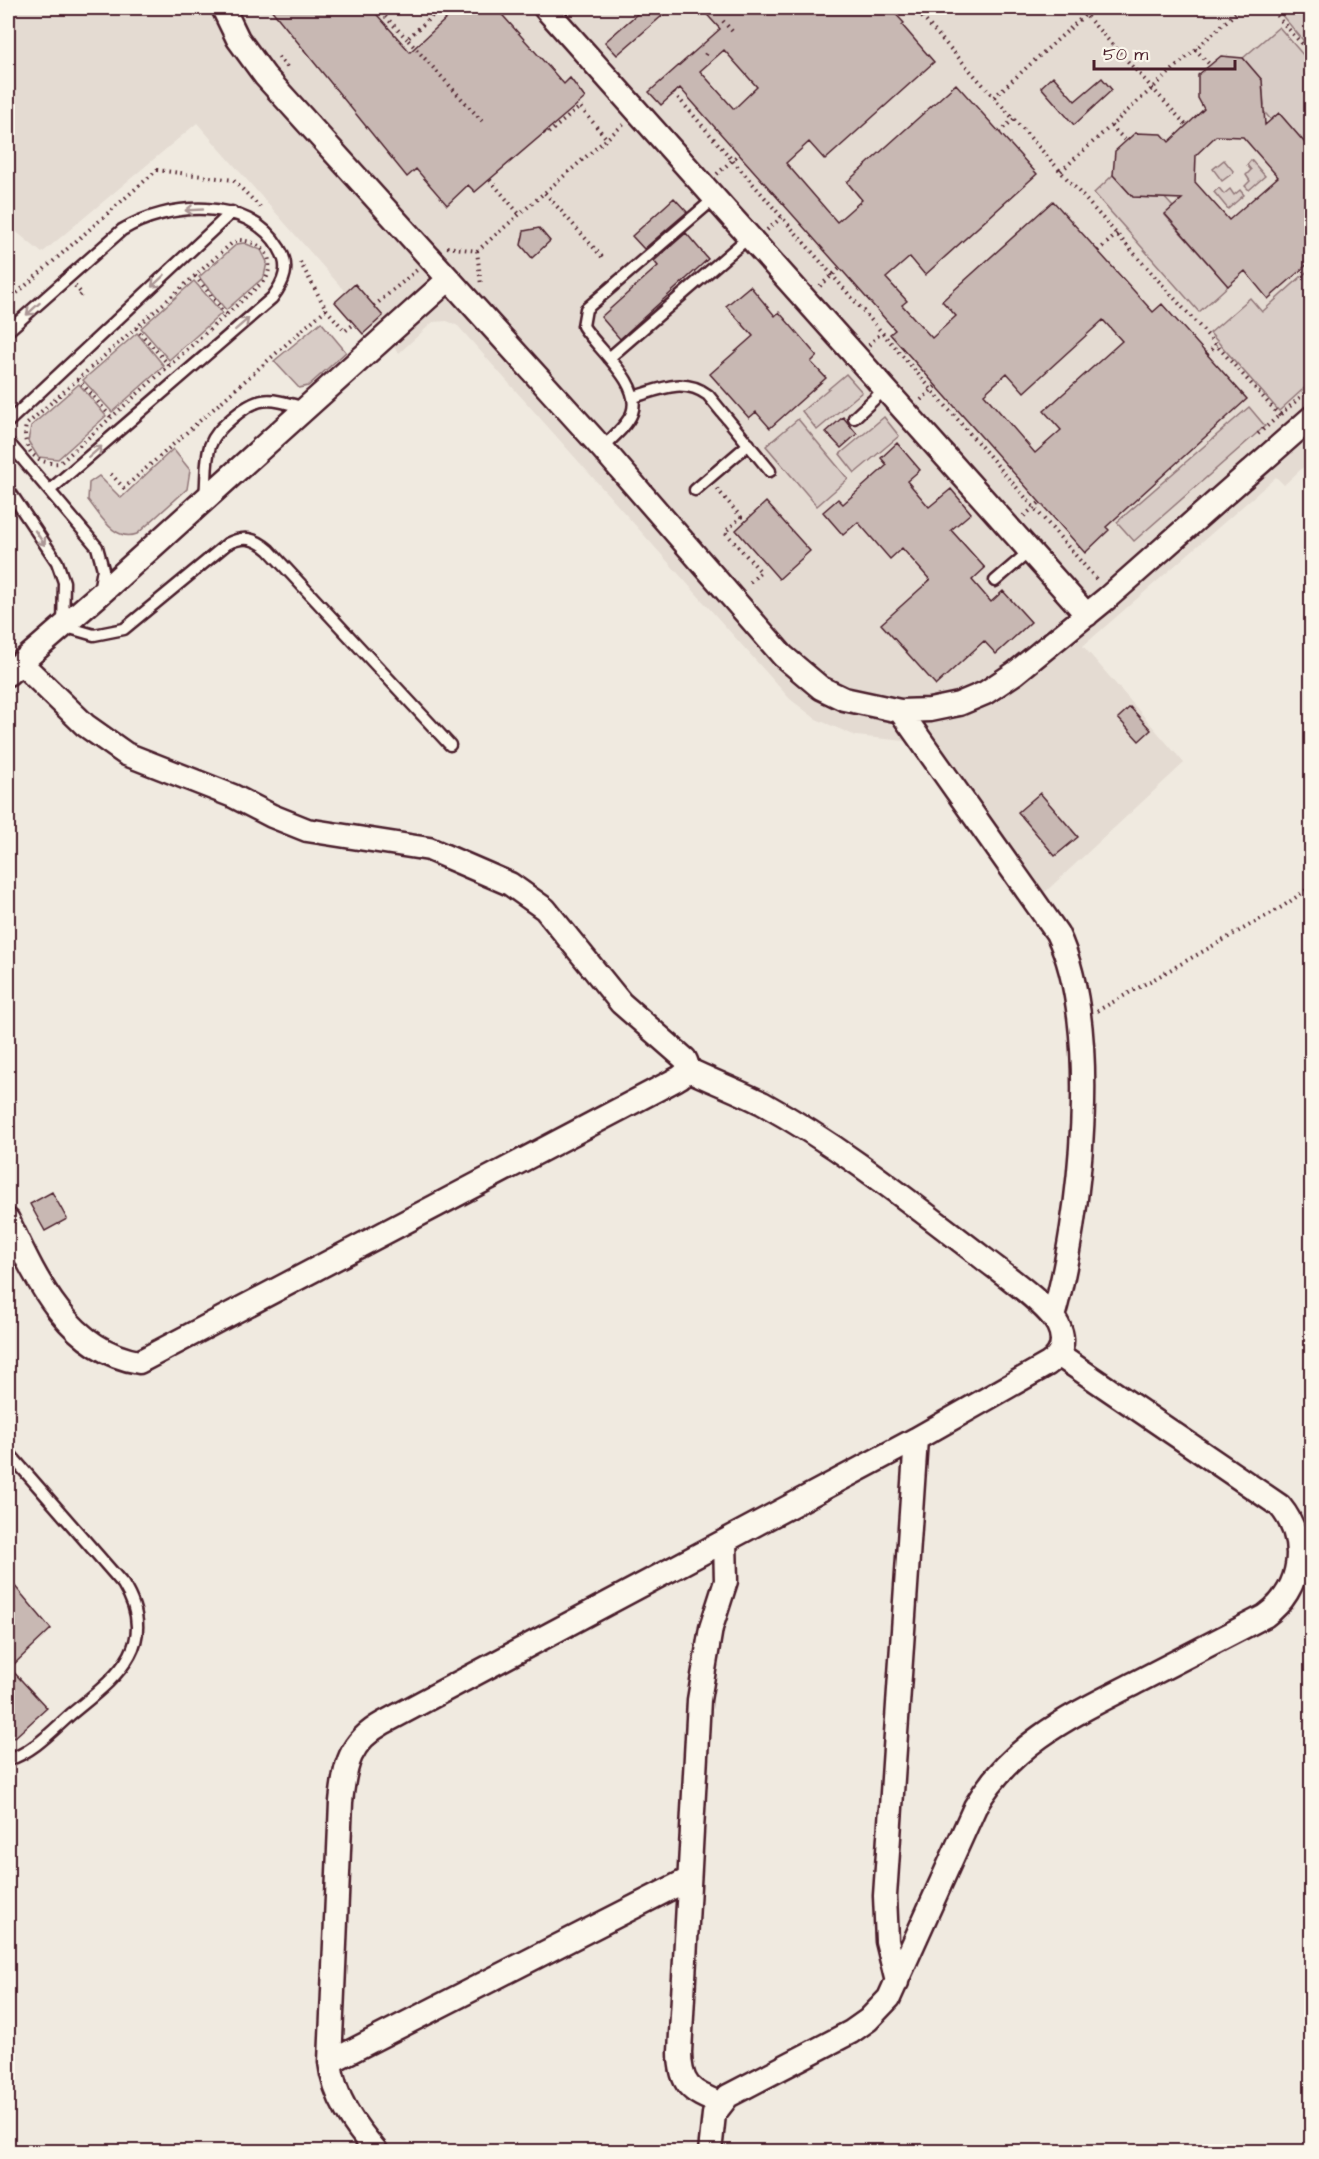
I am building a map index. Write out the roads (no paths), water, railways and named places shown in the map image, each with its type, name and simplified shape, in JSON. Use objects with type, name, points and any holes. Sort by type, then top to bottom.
[{"type":"street","points":[[223,8],[238,39],[265,76],[438,253],[449,279],[602,448],[783,656],[822,688],[844,699],[900,711],[959,704],[985,693],[1015,673],[1087,615],[1311,417]]},
{"type":"street","points":[[545,8],[1032,550],[1087,615]]},
{"type":"street","points":[[449,279],[14,669],[126,754],[233,796],[298,827],[429,849],[510,884],[545,909],[621,1003],[685,1059],[687,1069]]},
{"type":"street","points":[[900,711],[1057,933],[1068,956],[1079,1021],[1083,1078],[1070,1252],[1053,1317]]},
{"type":"street","points":[[8,1220],[34,1274],[56,1309],[102,1350],[123,1360],[139,1362],[677,1079],[687,1069]]},
{"type":"street","points":[[687,1069],[762,1103],[859,1162],[1011,1280],[1053,1317],[1061,1334],[1059,1356]]},
{"type":"street","points":[[377,2151],[342,2106],[335,2090],[330,2062],[341,1802],[346,1770],[359,1739],[383,1723],[916,1439],[1059,1356]]},
{"type":"street","points":[[710,2151],[714,2114],[720,2103],[738,2089],[868,2020],[889,1998],[975,1807],[988,1783],[1006,1763],[1025,1746],[1075,1714],[1265,1616],[1283,1600],[1296,1575],[1298,1560],[1296,1531],[1280,1506],[1059,1356]]},
{"type":"street","points":[[897,1982],[887,1941],[885,1896],[916,1439]]},
{"type":"street","points":[[720,2103],[691,2089],[681,2074],[680,2066],[687,1880],[699,1700],[711,1628],[726,1581],[725,1541]]},
{"type":"street","points":[[330,2062],[687,1880]]},
{"type":"lane","points":[[602,448],[629,419],[634,406],[634,397],[627,382],[583,326],[586,309],[710,192]]},
{"type":"lane","points":[[8,331],[122,230],[142,218],[178,211],[232,212],[249,218],[275,240],[285,262],[285,278],[272,298],[50,490]]},
{"type":"lane","points":[[8,422],[232,212]]},
{"type":"lane","points":[[609,358],[749,237]]},
{"type":"lane","points":[[634,397],[673,385],[682,384],[701,389],[770,471]]},
{"type":"lane","points":[[854,418],[886,388]]},
{"type":"lane","points":[[205,499],[210,445],[220,429],[233,417],[247,405],[264,399],[305,408]]},
{"type":"lane","points":[[8,442],[97,547],[103,569],[98,596]]},
{"type":"lane","points":[[695,490],[749,444]]},
{"type":"lane","points":[[8,489],[57,562],[64,582],[63,626],[94,635],[124,629],[227,544],[237,539],[249,538],[269,550],[450,745]]},
{"type":"lane","points":[[995,581],[1032,550]]},
{"type":"lane","points":[[8,1452],[123,1584],[134,1607],[137,1632],[130,1656],[116,1676],[29,1751],[8,1760]]}]
